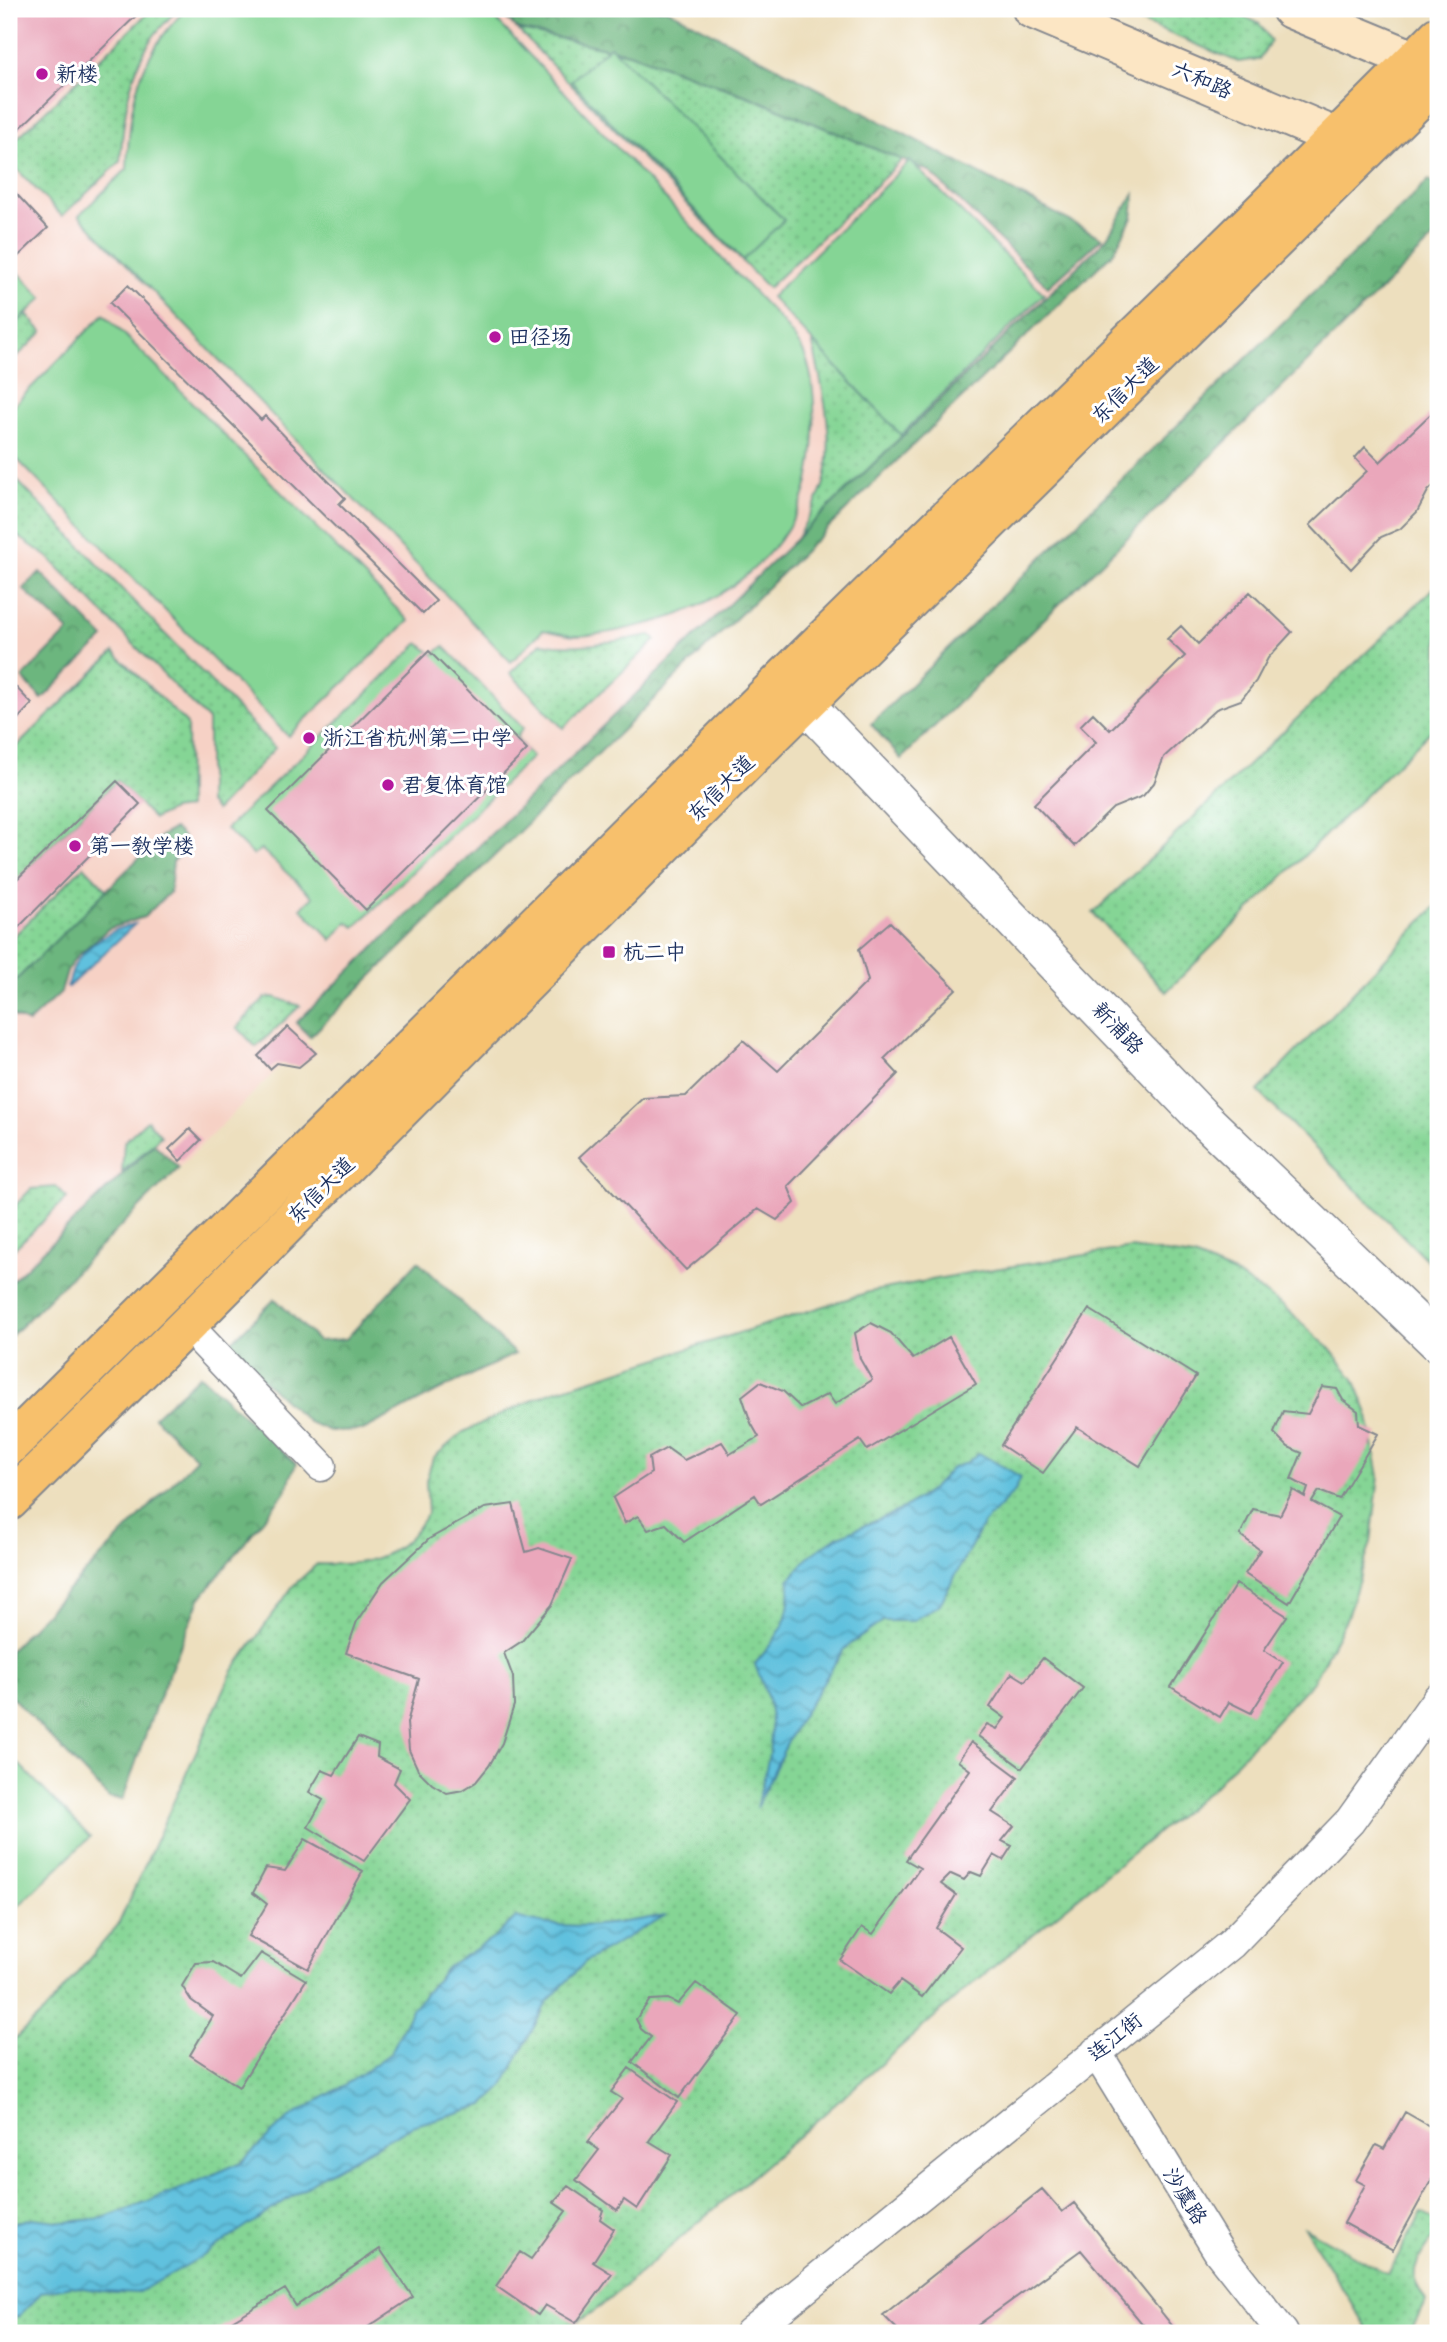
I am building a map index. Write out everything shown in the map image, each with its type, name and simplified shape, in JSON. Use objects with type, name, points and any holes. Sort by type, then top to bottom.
[{"type":"main road","name":"六和路","points":[[1032,9],[1356,142]]},
{"type":"main road","points":[[1291,9],[1432,62]]},
{"type":"main road","name":"东信大道","points":[[9,1501],[806,705],[1432,62]]},
{"type":"main road","name":"东信大道","points":[[9,1446],[793,669],[1356,142]]},
{"type":"street","name":"新浦路","points":[[806,705],[1202,1116],[1438,1343]]},
{"type":"street","points":[[187,1325],[321,1466]]},
{"type":"street","name":"连江街","points":[[750,2333],[1240,1935],[1350,1821],[1438,1698]]},
{"type":"street","name":"沙虞路","points":[[1096,2052],[1219,2252],[1283,2333]]},
{"type":"shaded area","name":"浙江省杭州第二中学","points":[[9,9],[667,9],[1106,239],[9,1338]]},
{"type":"green space","points":[[152,9],[178,9],[153,37],[137,66],[128,97],[120,162],[62,216],[9,161],[9,146]]},
{"type":"green space","name":"田径场","points":[[186,9],[486,9],[783,323],[802,349],[809,368],[814,402],[811,465],[800,506],[766,557],[728,589],[685,612],[599,634],[575,636],[543,630],[511,662],[79,215],[127,169],[130,122],[139,82],[156,46]]},
{"type":"green space","points":[[497,9],[667,9],[1102,238],[1048,287],[929,171],[750,97],[629,53],[517,29]]},
{"type":"green space","points":[[1111,9],[1225,9],[1259,23],[1271,41],[1259,59],[1238,62]]},
{"type":"green space","points":[[517,29],[629,53],[750,97],[902,160],[768,288]]},
{"type":"green space","points":[[610,46],[784,220],[743,260],[571,81]]},
{"type":"green space","points":[[910,161],[1044,294],[901,435],[771,297]]},
{"type":"green space","points":[[1429,180],[1438,188],[1438,234],[901,759],[871,724]]},
{"type":"green space","points":[[1135,192],[1132,218],[1114,252],[884,473],[310,1037],[296,1023],[1106,239]]},
{"type":"green space","points":[[9,263],[43,298],[9,330]]},
{"type":"green space","points":[[26,314],[43,332],[9,364],[9,330]]},
{"type":"green space","points":[[104,314],[409,621],[288,736],[9,451],[9,410]]},
{"type":"green space","points":[[812,341],[902,436],[797,538],[824,483],[829,448],[826,412]]},
{"type":"green space","points":[[9,472],[275,748],[216,811],[208,802],[208,720],[48,557],[9,530]]},
{"type":"green space","points":[[40,572],[104,638],[42,699],[22,678],[69,631],[23,589]]},
{"type":"green space","points":[[1438,584],[1438,724],[1166,992],[1093,913]]},
{"type":"green space","points":[[651,635],[656,640],[563,728],[510,673],[541,643],[569,646]]},
{"type":"green space","name":"君复体育馆","points":[[419,643],[433,655],[444,646],[523,728],[516,738],[532,757],[355,927],[347,922],[332,940],[301,908],[313,897],[261,849],[253,855],[226,829]]},
{"type":"green space","points":[[114,652],[187,724],[188,808],[172,810],[154,819],[117,781],[9,887],[9,754]]},
{"type":"green space","points":[[174,829],[182,836],[185,847],[173,861],[170,892],[144,917],[108,929],[76,957],[68,969],[61,992],[28,1023],[9,1014],[9,987],[162,835]]},
{"type":"green space","points":[[84,866],[108,891],[9,987],[9,941]]},
{"type":"green space","points":[[1438,904],[1438,1271],[1258,1091]]},
{"type":"green space","points":[[274,997],[300,1006],[256,1047],[237,1027],[265,998]]},
{"type":"green space","points":[[147,1120],[161,1136],[122,1172],[124,1142]]},
{"type":"green space","points":[[154,1144],[179,1168],[9,1338],[9,1284]]},
{"type":"green space","points":[[56,1187],[67,1198],[9,1254],[9,1212],[31,1189]]},
{"type":"green space","points":[[1131,1248],[1194,1257],[1237,1275],[1282,1305],[1330,1349],[1354,1379],[1367,1411],[1379,1476],[1371,1542],[1347,1617],[1314,1680],[1212,1788],[965,1990],[600,2307],[561,2333],[9,2333],[9,2044],[46,2010],[118,1925],[232,1672],[293,1586],[317,1564],[365,1561],[397,1548],[410,1537],[428,1513],[426,1481],[433,1458],[463,1432],[548,1393],[869,1292],[968,1273]]},
{"type":"green space","points":[[418,1261],[515,1354],[363,1430],[330,1431],[308,1422],[227,1346],[275,1299],[318,1341],[346,1339]]},
{"type":"green space","points":[[200,1375],[296,1464],[285,1492],[200,1599],[156,1705],[123,1799],[109,1798],[9,1694],[9,1651],[197,1458],[154,1417]]},
{"type":"green space","points":[[9,1754],[90,1837],[9,1915]]},
{"type":"green space","points":[[1422,2213],[1438,2222],[1434,2237],[1415,2272],[1416,2283],[1426,2301],[1410,2333],[1370,2333],[1305,2228],[1388,2274]]},
{"type":"water","points":[[135,924],[67,988],[75,964],[88,948],[110,933]]},
{"type":"water","points":[[979,1453],[1021,1477],[1015,1491],[983,1524],[940,1604],[912,1621],[883,1621],[844,1649],[794,1729],[756,1808],[768,1757],[771,1718],[768,1700],[755,1664],[782,1626],[789,1605],[789,1580],[809,1556],[837,1537],[903,1509],[931,1490],[952,1468],[966,1463]]},
{"type":"water","points":[[666,1915],[586,1961],[547,2002],[502,2088],[484,2105],[412,2126],[325,2174],[203,2256],[137,2293],[71,2286],[42,2292],[18,2317],[9,2319],[9,2228],[14,2223],[32,2218],[66,2222],[103,2218],[242,2162],[286,2120],[391,2053],[412,2009],[448,1966],[494,1938],[516,1917],[573,1926],[610,1924]]},
{"type":"building","name":"新楼","points":[[9,9],[143,9],[9,139]]},
{"type":"building","points":[[9,186],[48,228],[9,265]]},
{"type":"building","points":[[128,285],[261,420],[265,416],[345,498],[339,504],[436,601],[423,614],[110,303]]},
{"type":"building","points":[[1438,407],[1438,481],[1428,491],[1417,512],[1400,529],[1381,537],[1351,569],[1310,525],[1367,471],[1355,458],[1365,447],[1380,462]]},
{"type":"building","points":[[1250,592],[1292,632],[1268,658],[1256,681],[1241,700],[1216,709],[1164,757],[1154,783],[1143,796],[1113,808],[1074,846],[1034,804],[1096,742],[1080,726],[1093,713],[1110,730],[1185,656],[1167,639],[1181,626],[1198,644]]},
{"type":"building","name":"君复体育馆","points":[[429,651],[527,750],[366,910],[268,811]]},
{"type":"building","points":[[9,680],[32,704],[9,728]]},
{"type":"building","name":"第一教学楼","points":[[117,781],[140,804],[9,937],[9,887]]},
{"type":"building","points":[[890,922],[956,989],[884,1059],[898,1074],[788,1186],[795,1203],[777,1220],[758,1209],[686,1270],[579,1157],[643,1098],[686,1096],[743,1040],[778,1071],[868,981],[859,949]]},
{"type":"building","points":[[288,1027],[316,1053],[299,1067],[277,1063],[270,1069],[258,1056]]},
{"type":"building","points":[[190,1129],[201,1140],[180,1161],[169,1149]]},
{"type":"building","points":[[1089,1309],[1196,1376],[1140,1466],[1077,1427],[1043,1473],[1001,1445]]},
{"type":"building","points":[[871,1323],[891,1333],[913,1359],[949,1337],[976,1384],[867,1450],[860,1440],[761,1504],[755,1495],[684,1542],[666,1524],[648,1530],[638,1516],[625,1523],[613,1498],[651,1473],[649,1458],[667,1448],[684,1460],[722,1442],[730,1454],[759,1437],[742,1396],[760,1382],[783,1391],[801,1408],[828,1394],[835,1404],[872,1380],[860,1359],[855,1333]]},
{"type":"building","points":[[1322,1387],[1337,1389],[1343,1400],[1358,1411],[1359,1425],[1378,1434],[1339,1499],[1319,1491],[1312,1502],[1339,1517],[1289,1603],[1245,1574],[1260,1550],[1240,1535],[1253,1509],[1280,1515],[1293,1490],[1305,1497],[1308,1488],[1291,1479],[1302,1453],[1288,1447],[1274,1433],[1283,1411],[1308,1414]]},
{"type":"building","points":[[513,1504],[526,1552],[539,1548],[572,1559],[552,1605],[522,1641],[504,1653],[513,1677],[514,1705],[502,1743],[476,1782],[463,1790],[447,1793],[432,1784],[418,1770],[409,1750],[407,1723],[419,1679],[346,1653],[357,1621],[383,1582],[429,1539],[485,1508]]},
{"type":"building","points":[[1236,1584],[1287,1616],[1264,1650],[1283,1662],[1251,1713],[1229,1702],[1220,1717],[1171,1687]]},
{"type":"building","points":[[1043,1658],[1083,1688],[1022,1768],[978,1736],[987,1724],[997,1729],[1005,1718],[990,1707],[1012,1673],[1025,1681]]},
{"type":"building","points":[[358,1737],[378,1745],[377,1757],[400,1769],[394,1783],[410,1799],[364,1861],[308,1827],[323,1800],[309,1792],[322,1770],[334,1775]]},
{"type":"building","points":[[971,1742],[1018,1777],[992,1812],[1014,1826],[1002,1841],[1012,1846],[1003,1860],[994,1855],[981,1876],[971,1872],[964,1880],[951,1874],[941,1884],[956,1895],[936,1928],[961,1947],[922,1997],[900,1981],[889,1994],[840,1960],[862,1927],[873,1934],[920,1868],[906,1860],[970,1770],[958,1761]]},
{"type":"building","points":[[305,1839],[363,1871],[308,1969],[248,1936],[267,1904],[253,1893],[266,1868],[285,1871]]},
{"type":"building","points":[[261,1953],[306,1980],[239,2087],[190,2055],[213,2016],[191,2000],[182,1986],[196,1963],[213,1962],[241,1979]]},
{"type":"building","points":[[696,1983],[741,2015],[679,2098],[632,2062],[651,2037],[641,2029],[636,2019],[650,2000],[668,1999],[678,2004]]},
{"type":"building","points":[[629,2068],[677,2102],[649,2141],[672,2155],[637,2209],[624,2200],[617,2210],[576,2180],[599,2150],[588,2142],[622,2099],[611,2092]]},
{"type":"building","points":[[1405,2112],[1438,2131],[1438,2168],[1393,2250],[1344,2223],[1365,2185],[1356,2180],[1376,2145],[1384,2149]]},
{"type":"building","points":[[568,2186],[603,2210],[600,2219],[614,2229],[593,2262],[612,2274],[576,2323],[545,2305],[538,2315],[496,2286],[520,2252],[531,2259],[566,2211],[553,2202]]},
{"type":"building","points":[[1042,2189],[1062,2212],[1074,2203],[1178,2333],[1150,2333],[1081,2250],[967,2333],[901,2333],[883,2315]]},
{"type":"building","points":[[380,2249],[413,2297],[359,2333],[212,2333],[285,2289],[296,2306]]},
{"type":"place","name":"新楼","points":[[42,74]]},
{"type":"place","name":"田径场","points":[[495,337]]},
{"type":"place","name":"浙江省杭州第二中学","points":[[309,738]]},
{"type":"place","name":"君复体育馆","points":[[388,785]]},
{"type":"place","name":"第一教学楼","points":[[75,846]]},
{"type":"place","name":"杭二中","points":[[609,952]]}]
